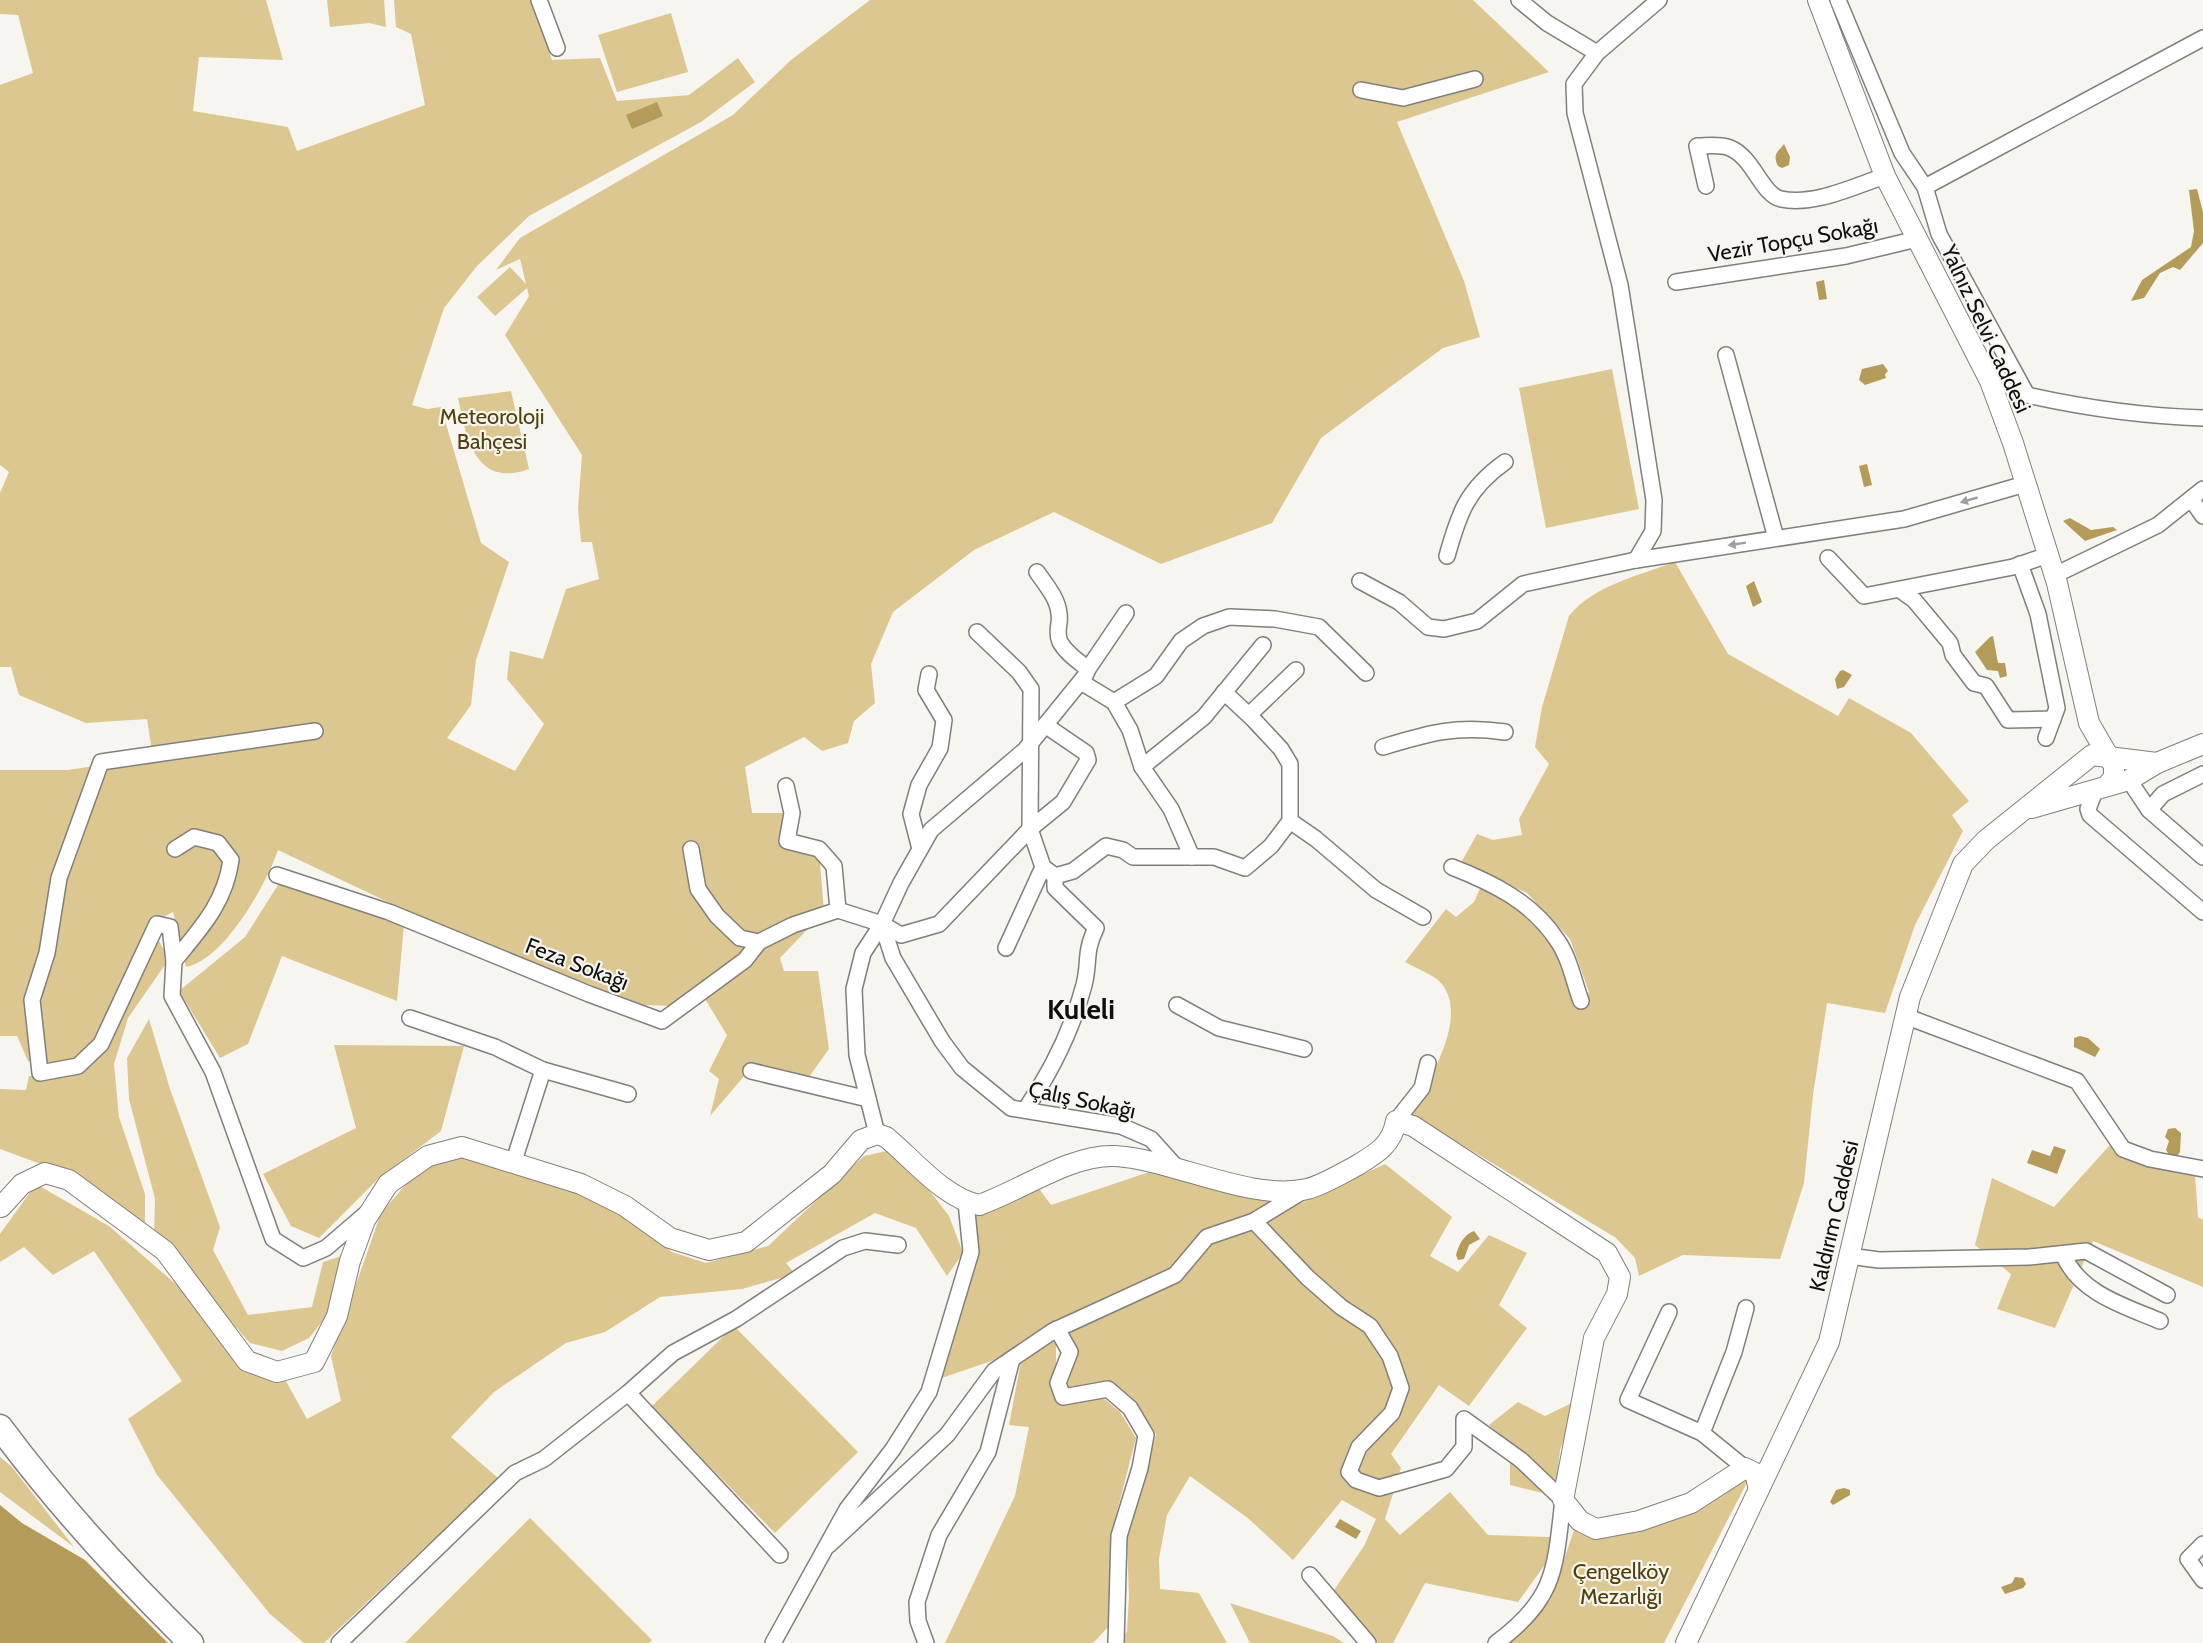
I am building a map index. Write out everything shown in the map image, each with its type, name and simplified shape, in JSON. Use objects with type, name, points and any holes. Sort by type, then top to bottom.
[{"type":"main road","points":[[0,1427],[79,1524],[155,1608],[191,1643]]},
{"type":"street","points":[[539,0],[557,48]]},
{"type":"street","points":[[1519,0],[1547,23],[1597,53]]},
{"type":"street","points":[[1636,560],[1653,531],[1654,500],[1620,285],[1575,113],[1574,84],[1597,53],[1659,0]]},
{"type":"street","name":"Yalnız Selvi Caddesi","points":[[1818,0],[1885,176],[1990,381],[2055,575],[2089,723]]},
{"type":"street","points":[[1838,0],[1902,153],[1925,187],[1939,234],[2027,395],[2078,406],[2155,417],[2203,418]]},
{"type":"street","points":[[1925,187],[2203,38]]},
{"type":"street","points":[[1361,90],[1403,98],[1475,79]]},
{"type":"street","points":[[1706,186],[1697,146],[1729,147],[1747,159],[1771,193],[1780,199],[1817,198],[1885,176]]},
{"type":"street","name":"Vezir Topçu Sokağı","points":[[1676,282],[1846,256],[1917,240]]},
{"type":"street","points":[[1726,355],[1776,538]]},
{"type":"street","points":[[1447,556],[1457,522],[1469,495],[1486,476],[1505,462]]},
{"type":"street","points":[[1360,580],[1399,602],[1428,627],[1444,629],[1477,621],[1523,584],[1636,560],[1904,519],[2025,484]]},
{"type":"street","points":[[2055,575],[2158,525],[2197,494],[2203,516]]},
{"type":"street","points":[[1828,558],[1864,596],[2020,564],[2048,555]]},
{"type":"street","points":[[2020,564],[2042,635],[2057,708],[2046,738]]},
{"type":"street","points":[[1037,572],[1051,591],[1060,615],[1057,627],[1059,640],[1084,675],[1114,702],[1130,730],[1142,767],[1171,809],[1192,856]]},
{"type":"street","points":[[1900,590],[1914,600],[1950,643],[1953,655],[1974,683],[1986,686],[2008,720],[2053,719]]},
{"type":"street","points":[[877,1134],[857,1054],[854,989],[863,953],[882,924],[931,830],[1031,743],[1084,675],[1126,613]]},
{"type":"street","points":[[1114,702],[1156,676],[1181,641],[1203,626],[1228,616],[1275,619],[1319,627],[1366,673]]},
{"type":"street","points":[[977,632],[1018,672],[1031,689],[1030,829],[1055,888],[1096,928],[1087,946],[1084,983],[1074,1014],[1054,1064],[1025,1110]]},
{"type":"street","points":[[1142,767],[1204,717],[1263,645]]},
{"type":"street","points":[[1249,715],[1296,670]]},
{"type":"street","points":[[920,849],[911,814],[919,785],[940,748],[944,720],[926,690],[929,674]]},
{"type":"street","points":[[1049,872],[1073,871],[1106,846],[1123,850],[1133,857],[1214,857],[1245,868],[1271,846],[1290,821],[1290,764],[1281,749],[1224,692]]},
{"type":"street","points":[[2089,723],[2115,772],[2101,787],[2088,809],[2090,815],[2203,912]]},
{"type":"street","points":[[2089,723],[2083,779],[2101,787]]},
{"type":"street","points":[[786,786],[792,813],[787,841],[819,849],[834,866],[838,910],[882,924],[902,935],[939,924],[1030,829],[1064,802],[1088,760],[1086,753],[1046,725]]},
{"type":"street","points":[[1383,747],[1433,731],[1473,728],[1505,732]]},
{"type":"street","points":[[315,730],[101,762],[59,878],[47,952],[32,1000],[40,1072],[78,1065],[101,1044],[157,924],[171,927],[174,961],[172,996],[213,1072],[273,1239],[289,1252],[303,1258],[326,1248],[373,1208]]},
{"type":"street","points":[[2083,763],[2091,755],[2157,763],[2203,744]]},
{"type":"street","name":"Kaldırım Caddesi","points":[[1686,1643],[1829,1342],[1910,997],[1963,864],[1986,840],[2027,810],[2083,763]]},
{"type":"street","name":"Kaldırım Caddesi","points":[[2027,810],[2129,780],[2157,763]]},
{"type":"street","points":[[2149,810],[2163,794],[2203,774]]},
{"type":"street","points":[[2129,780],[2149,810],[2203,857]]},
{"type":"street","points":[[1290,821],[1316,839],[1360,879],[1423,917]]},
{"type":"street","points":[[174,961],[202,927],[227,885],[231,860],[218,843],[194,837],[175,849]]},
{"type":"street","points":[[691,849],[698,889],[717,916],[740,938],[759,942]]},
{"type":"street","points":[[1452,867],[1494,884],[1535,913],[1559,941],[1581,1001]]},
{"type":"street","points":[[1006,948],[1049,872]]},
{"type":"street","name":"Feza Sokağı","points":[[277,875],[389,912],[589,994],[662,1021],[745,960],[759,942],[792,925],[838,910]]},
{"type":"street","name":"Çalış Sokağı","points":[[882,924],[893,958],[942,1041],[962,1068],[1011,1108],[1121,1126],[1152,1139],[1178,1169]]},
{"type":"street","points":[[1177,1005],[1219,1028],[1304,1049]]},
{"type":"street","points":[[1905,1016],[2077,1081],[2123,1149],[2150,1159],[2203,1169]]},
{"type":"street","points":[[410,1018],[495,1047],[543,1070],[628,1094]]},
{"type":"street","points":[[829,1545],[947,1435],[994,1371],[1057,1329],[1174,1275],[1207,1237],[1254,1221],[1306,1189],[1371,1157],[1393,1137],[1396,1121],[1422,1088],[1428,1064]]},
{"type":"street","points":[[513,1164],[543,1070]]},
{"type":"street","points":[[751,1071],[868,1099]]},
{"type":"street","points":[[1396,1121],[1413,1126],[1607,1253],[1616,1264],[1620,1277],[1617,1294],[1594,1338],[1563,1500],[1552,1579],[1532,1612],[1496,1643]]},
{"type":"street","points":[[0,1208],[22,1184],[45,1173],[69,1180],[165,1251],[247,1361],[276,1372],[314,1362],[337,1316],[350,1261],[365,1220],[388,1184],[428,1156],[462,1147],[581,1184],[625,1206],[670,1238],[709,1250],[746,1242],[832,1174],[861,1140],[877,1134],[886,1137],[938,1184],[966,1202],[979,1205],[1084,1161],[1114,1156],[1178,1169],[1243,1186],[1281,1190],[1306,1189]]},
{"type":"street","points":[[773,1643],[848,1509],[893,1449],[929,1392],[971,1252],[966,1202]]},
{"type":"street","points":[[1254,1221],[1308,1278],[1341,1307],[1370,1326],[1390,1356],[1401,1388],[1392,1413],[1359,1447],[1349,1472],[1356,1480],[1379,1488],[1446,1468],[1464,1447],[1464,1419],[1521,1460],[1563,1500],[1580,1521],[1596,1529],[1639,1521],[1691,1503],[1745,1468]]},
{"type":"street","points":[[339,1643],[515,1473],[544,1459],[628,1393],[673,1353],[736,1319],[843,1248],[865,1241],[898,1245]]},
{"type":"street","points":[[1849,1256],[1880,1260],[2063,1254],[2086,1251],[2167,1295]]},
{"type":"street","points":[[2063,1254],[2068,1266],[2082,1281],[2106,1298],[2160,1321]]},
{"type":"street","points":[[1702,1433],[1734,1352],[1746,1308]]},
{"type":"street","points":[[1669,1312],[1628,1400],[1702,1433],[1745,1468],[1755,1473],[1759,1489]]},
{"type":"street","points":[[1057,1329],[1070,1352],[1058,1383],[1063,1396],[1108,1389],[1130,1408],[1146,1435],[1140,1468],[1119,1536],[1115,1637],[1103,1643]]},
{"type":"street","points":[[926,1643],[918,1621],[917,1602],[939,1535],[988,1452],[1012,1359]]},
{"type":"street","points":[[628,1393],[780,1555]]},
{"type":"street","points":[[2203,1544],[2188,1559],[2203,1580]]},
{"type":"street","points":[[1310,1575],[1368,1643]]},
{"type":"green space","points":[[0,0],[266,0],[283,60],[199,57],[193,111],[288,127],[297,151],[425,105],[411,34],[396,27],[394,0],[531,0],[552,60],[600,58],[617,101],[689,95],[738,58],[755,82],[701,122],[529,216],[477,266],[444,308],[412,405],[427,409],[441,407],[481,543],[509,562],[476,660],[471,705],[447,738],[515,771],[544,724],[507,679],[510,651],[543,659],[566,589],[599,579],[592,542],[581,542],[578,508],[582,455],[505,335],[529,296],[527,288],[495,316],[477,297],[510,267],[526,284],[520,259],[496,270],[520,238],[733,115],[791,60],[870,0],[1473,0],[1549,72],[1397,122],[1464,281],[1480,337],[1443,348],[1321,438],[1272,523],[1161,564],[1054,512],[974,550],[893,612],[871,664],[875,703],[854,721],[848,743],[822,751],[804,737],[745,767],[752,813],[786,813],[783,838],[819,850],[824,912],[780,958],[784,971],[818,971],[829,1049],[801,1088],[746,1074],[710,1116],[719,1079],[709,1071],[727,1035],[699,989],[673,1006],[645,1005],[464,938],[278,850],[264,882],[242,919],[215,951],[200,961],[186,967],[173,912],[158,920],[129,982],[101,1029],[86,1049],[71,1062],[55,1067],[28,1061],[17,1036],[0,1036],[0,770],[68,770],[153,757],[147,719],[86,723],[19,695],[11,667],[0,667],[0,493],[9,472],[0,465],[0,85],[33,73],[18,15],[0,14]]},
{"type":"green space","points":[[327,0],[384,0],[386,27],[369,23],[330,27]]},
{"type":"green space","points":[[671,13],[688,72],[617,92],[598,35]]},
{"type":"green space","points":[[1612,369],[1639,509],[1546,528],[1519,388]]},
{"type":"green space","name":"Meteoroloji Bahçesi","points":[[511,391],[529,469],[511,473],[496,472],[476,455],[465,428],[458,398]]},
{"type":"green space","points":[[1675,562],[1728,654],[1838,716],[1849,698],[1911,733],[1969,801],[1952,815],[1963,831],[1915,925],[1885,1013],[1827,1003],[1813,1095],[1804,1183],[1780,1259],[1683,1255],[1639,1276],[1635,1258],[1616,1238],[1411,1114],[1443,1050],[1449,1032],[1451,1014],[1449,998],[1442,984],[1405,962],[1446,909],[1456,917],[1474,902],[1482,884],[1525,915],[1548,938],[1561,960],[1574,1004],[1589,992],[1570,939],[1527,893],[1461,863],[1477,834],[1493,840],[1522,835],[1519,819],[1549,764],[1535,747],[1542,707],[1569,616],[1579,605],[1604,589]]},
{"type":"green space","points":[[285,874],[404,925],[397,1001],[282,956],[248,1044],[220,1058],[179,991],[245,937]]},
{"type":"green space","points":[[159,941],[169,959],[128,1018],[114,1064],[119,1117],[145,1194],[145,1227],[65,1173],[0,1149],[0,1089],[26,1090],[29,1076],[70,1075],[101,1054],[141,966]]},
{"type":"green space","points":[[149,1019],[170,1089],[220,1227],[213,1250],[248,1315],[312,1307],[323,1262],[348,1254],[325,1318],[309,1338],[282,1351],[250,1343],[154,1236],[155,1199],[129,1099],[127,1058]]},
{"type":"green space","points":[[334,1045],[464,1046],[441,1131],[378,1179],[319,1238],[291,1226],[263,1174],[356,1128]]},
{"type":"green space","points":[[2109,1146],[2195,1174],[2198,1217],[2203,1220],[2203,1287],[2093,1241],[2055,1328],[1997,1309],[2011,1274],[1975,1245],[1992,1178],[2054,1207]]},
{"type":"green space","points":[[891,1150],[922,1181],[949,1216],[963,1253],[947,1276],[916,1228],[875,1213],[786,1263],[795,1274],[742,1289],[660,1297],[605,1332],[566,1343],[494,1392],[451,1437],[498,1478],[324,1643],[304,1643],[270,1614],[157,1475],[128,1419],[182,1381],[94,1251],[53,1275],[24,1247],[0,1262],[0,1234],[36,1184],[109,1226],[187,1294],[249,1363],[283,1376],[307,1419],[341,1401],[331,1356],[381,1213],[435,1151],[524,1170],[617,1211],[672,1252],[706,1263],[768,1246],[864,1156]]},
{"type":"green space","points":[[1385,1164],[1452,1217],[1430,1256],[1458,1272],[1489,1235],[1527,1253],[1499,1305],[1527,1328],[1469,1406],[1439,1385],[1391,1454],[1401,1468],[1385,1519],[1400,1535],[1450,1492],[1488,1535],[1550,1537],[1549,1559],[1518,1602],[1425,1583],[1393,1643],[1378,1643],[1332,1593],[1364,1546],[1376,1519],[1342,1500],[1293,1560],[1249,1519],[1190,1476],[1167,1515],[1159,1559],[1160,1589],[1199,1593],[1227,1643],[1121,1643],[1127,1631],[1129,1596],[1127,1540],[1156,1434],[1137,1405],[1108,1382],[1068,1390],[1064,1382],[1076,1355],[1067,1330],[1177,1281],[1211,1245]]},
{"type":"green space","points":[[1155,1170],[1284,1197],[1253,1217],[1204,1233],[1169,1272],[1006,1356],[936,1380],[979,1251],[970,1208],[1037,1186],[1051,1205]]},
{"type":"green space","points":[[734,1326],[858,1452],[775,1533],[651,1407]]},
{"type":"green space","points":[[1056,1340],[1056,1401],[1103,1398],[1120,1412],[1136,1438],[1110,1539],[1110,1625],[1093,1643],[945,1643],[1015,1496],[1029,1427],[1009,1425],[1021,1361]]},
{"type":"green space","points":[[1578,1400],[1560,1450],[1555,1496],[1510,1485],[1510,1444],[1489,1425],[1518,1402],[1545,1416]]},
{"type":"green space","points":[[0,1457],[12,1467],[74,1547],[0,1492]]},
{"type":"green space","name":"Çengelköy Mezarlığı","points":[[1755,1467],[1664,1643],[1495,1643],[1550,1601],[1574,1530],[1659,1518]]},
{"type":"green space","points":[[530,1518],[652,1640],[649,1643],[405,1643]]},
{"type":"green space","points":[[1230,1603],[1333,1636],[1344,1643],[1250,1643]]},
{"type":"shaded area","points":[[657,102],[663,116],[632,129],[626,115]]},
{"type":"shaded area","points":[[1784,144],[1790,157],[1789,165],[1782,168],[1776,162],[1776,156]]},
{"type":"shaded area","points":[[2197,189],[2203,212],[2203,243],[2180,270],[2173,267],[2160,273],[2144,298],[2131,301],[2142,280],[2191,247],[2194,231],[2189,190]]},
{"type":"shaded area","points":[[1824,280],[1827,299],[1819,300],[1816,282]]},
{"type":"shaded area","points":[[1883,364],[1888,371],[1885,374],[1886,378],[1865,385],[1859,380],[1862,369]]},
{"type":"shaded area","points":[[1867,464],[1872,485],[1864,487],[1859,466]]},
{"type":"shaded area","points":[[2070,518],[2091,530],[2113,527],[2117,530],[2085,541],[2063,521]]},
{"type":"shaded area","points":[[1754,581],[1762,602],[1753,607],[1746,586]]},
{"type":"shaded area","points":[[1993,636],[1998,663],[2005,663],[2007,676],[2000,678],[1998,671],[1987,670],[1975,652]]},
{"type":"shaded area","points":[[1843,670],[1852,675],[1844,687],[1837,689],[1835,679]]},
{"type":"shaded area","points":[[2080,1036],[2088,1038],[2100,1049],[2095,1057],[2074,1047],[2074,1038]]},
{"type":"shaded area","points":[[2175,1128],[2181,1133],[2180,1152],[2176,1158],[2171,1158],[2166,1150],[2169,1141],[2165,1137],[2168,1129]]},
{"type":"shaded area","points":[[2054,1146],[2066,1150],[2057,1174],[2027,1163],[2032,1150],[2050,1156]]},
{"type":"shaded area","points":[[1474,1231],[1480,1239],[1469,1245],[1464,1259],[1458,1260],[1456,1255],[1460,1244],[1467,1235]]},
{"type":"shaded area","points":[[1844,1488],[1850,1490],[1850,1495],[1833,1505],[1830,1502],[1836,1490]]},
{"type":"shaded area","points":[[0,1505],[22,1523],[85,1560],[168,1643],[0,1643]]},
{"type":"shaded area","points":[[1340,1519],[1361,1531],[1356,1539],[1335,1527]]},
{"type":"shaded area","points":[[2015,1577],[2023,1578],[2026,1584],[2023,1588],[2005,1594],[2001,1587],[2012,1583]]},
{"type":"district","name":"Kuleli","points":[[1081,1009]]}]
